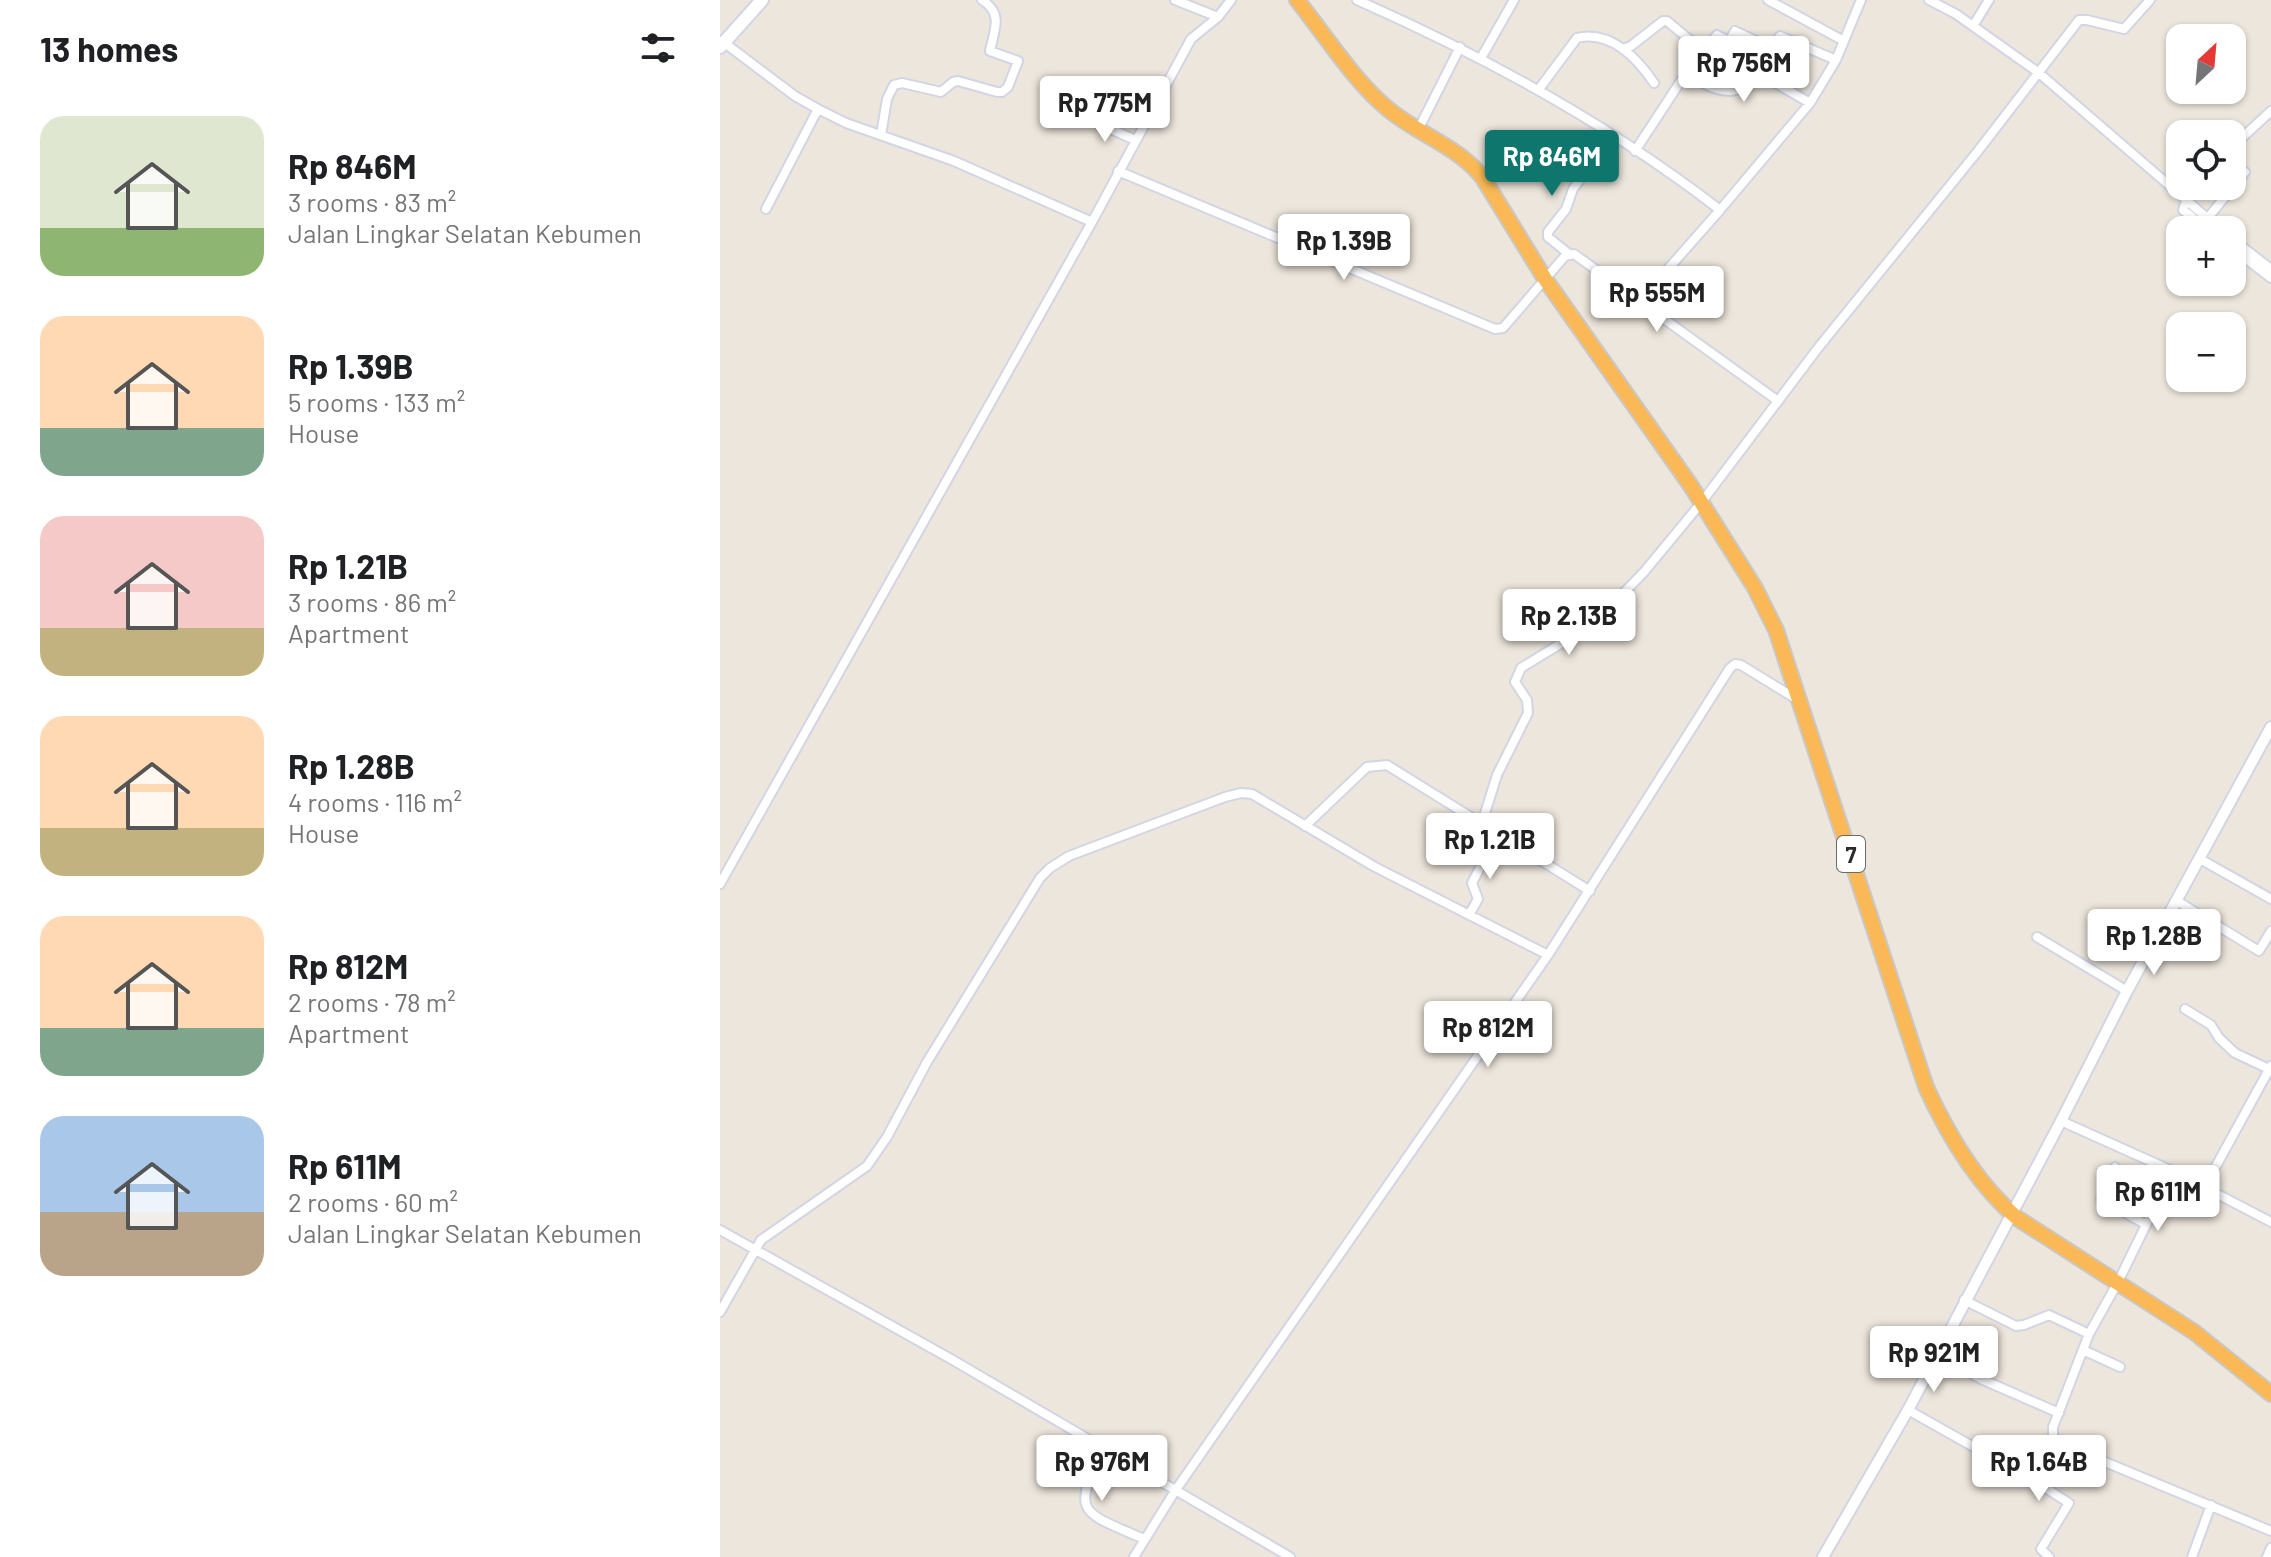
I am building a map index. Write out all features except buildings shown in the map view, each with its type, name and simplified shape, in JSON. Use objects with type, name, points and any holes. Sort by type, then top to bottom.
[{"type":"highway","name":"7","points":[[1297,0],[1379,101],[1475,167],[1545,279],[1691,486],[1762,602],[1776,630],[1802,703],[1926,1087],[1953,1141],[2008,1210],[2061,1248],[2194,1332],[2271,1394]]},
{"type":"main road","points":[[722,43],[762,0]]},
{"type":"street","points":[[881,135],[887,99],[894,85],[902,83],[941,92],[958,81],[997,92],[1008,87],[1018,61],[990,51],[997,16],[993,8],[982,0]]},
{"type":"street","points":[[1175,0],[1218,17]]},
{"type":"street","points":[[720,884],[1092,222],[1191,39],[1218,17],[1231,0]]},
{"type":"street","points":[[1357,0],[1460,47],[1539,89],[1720,210]]},
{"type":"street","points":[[1481,58],[1514,0]]},
{"type":"street","points":[[1768,0],[1844,41]]},
{"type":"street","points":[[1635,298],[1668,269],[1810,103],[1836,60],[1861,0]]},
{"type":"street","points":[[1929,0],[1973,26],[2036,71],[2204,216]]},
{"type":"street","points":[[1973,26],[1989,0]]},
{"type":"street","points":[[1482,823],[1497,775],[1528,713],[1527,700],[1515,682],[1521,668],[1583,630],[1644,572],[1775,398],[2079,20],[2124,29],[2150,0]]},
{"type":"street","points":[[1623,49],[1667,21],[1703,51]]},
{"type":"street","points":[[1635,151],[1686,74],[1717,35],[1729,41],[1735,31],[1771,48],[1777,37],[1781,36],[1836,60]]},
{"type":"street","points":[[1539,89],[1579,36],[1608,40],[1623,49],[1640,64],[1654,83]]},
{"type":"street","points":[[722,43],[818,109],[954,161],[1092,222]]},
{"type":"street","points":[[1418,130],[1460,47]]},
{"type":"street","points":[[1686,74],[1705,85],[1732,91],[1742,88],[1754,75],[1760,74],[1810,103]]},
{"type":"street","points":[[766,209],[818,109]]},
{"type":"street","points":[[2246,134],[2271,111]]},
{"type":"street","points":[[1089,119],[1135,140]]},
{"type":"street","points":[[1612,136],[1573,189],[1566,209],[1547,233],[1569,254],[1576,255],[1775,398]]},
{"type":"street","points":[[1118,171],[1495,329],[1503,328],[1569,254]]},
{"type":"street","points":[[2209,216],[2222,200]]},
{"type":"street","points":[[2186,201],[2183,210],[2191,216]]},
{"type":"street","points":[[2246,250],[2271,269]]},
{"type":"street","points":[[2246,259],[2271,278]]},
{"type":"street","points":[[1134,1557],[1175,1491],[1548,955],[1730,668],[1735,664],[1741,665],[1802,703]]},
{"type":"street","points":[[1823,1557],[1908,1410],[2008,1210],[2061,1121],[2127,991],[2266,746],[2271,727]]},
{"type":"street","points":[[1305,826],[1367,767],[1387,765],[1590,891]]},
{"type":"street","points":[[720,1312],[756,1248],[771,1232],[867,1166],[1040,878],[1069,856],[1241,793],[1252,794],[1375,867],[1548,955]]},
{"type":"street","points":[[1469,915],[1478,899],[1472,883],[1498,833]]},
{"type":"street","points":[[2200,859],[2271,899]]},
{"type":"street","points":[[2177,901],[2258,951],[2271,931]]},
{"type":"street","points":[[2037,937],[2127,991]]},
{"type":"street","points":[[2185,1009],[2211,1025],[2217,1036],[2235,1053],[2270,1068],[2204,1188]]},
{"type":"street","points":[[2061,1121],[2271,1222]]},
{"type":"street","points":[[2115,1167],[2101,1199],[2145,1224]]},
{"type":"street","points":[[2172,1172],[2089,1334],[2052,1432],[2057,1441],[2271,1531]]},
{"type":"street","points":[[720,1230],[1290,1557]]},
{"type":"street","points":[[1964,1300],[2016,1326],[2049,1315],[2089,1334]]},
{"type":"street","points":[[2083,1350],[2120,1367]]},
{"type":"street","points":[[1936,1354],[1981,1379],[2059,1413]]},
{"type":"street","points":[[1908,1410],[2069,1503],[2041,1549],[2049,1557]]},
{"type":"street","points":[[2036,1482],[2057,1441]]},
{"type":"street","points":[[1104,1449],[1086,1482],[1086,1509],[1096,1518],[1144,1539]]},
{"type":"street","points":[[2192,1557],[2211,1505]]},
{"type":"street","points":[[2267,1557],[2271,1548]]}]
